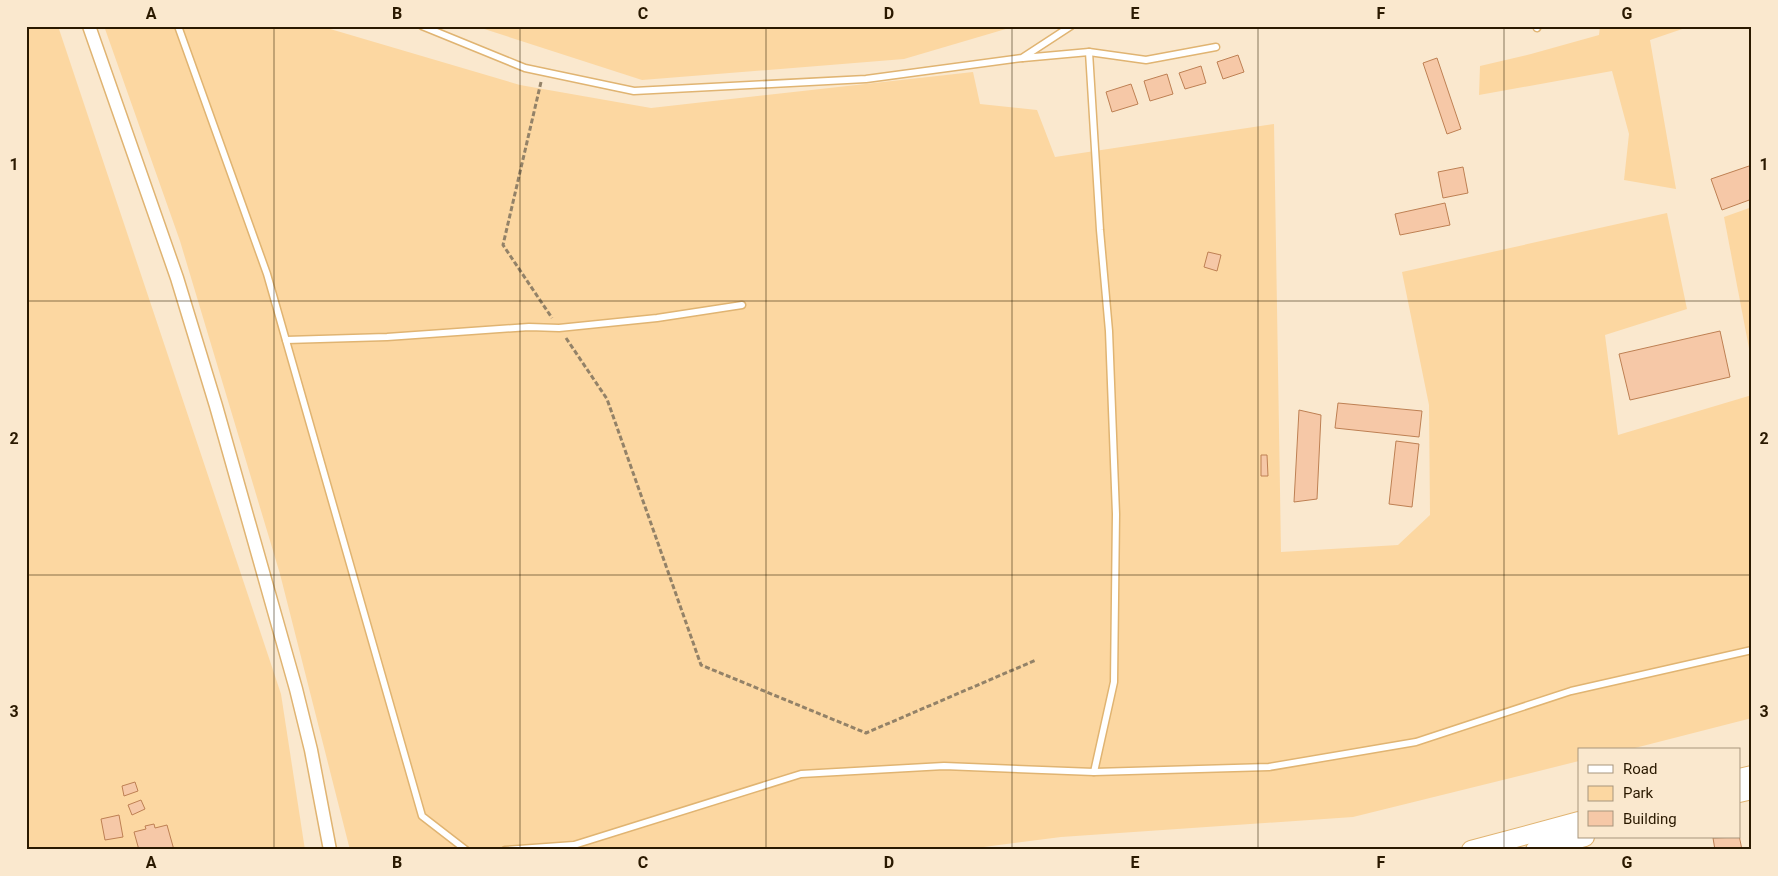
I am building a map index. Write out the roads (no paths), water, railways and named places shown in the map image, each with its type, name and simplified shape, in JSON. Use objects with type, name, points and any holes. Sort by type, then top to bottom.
[{"type":"main road","points":[[1535,850],[1560,840],[1578,822]]},
{"type":"main road","points":[[1471,850],[1578,838]]},
{"type":"street","points":[[90,26],[176,278],[219,415],[296,689],[311,750],[330,850]]},
{"type":"lane","points":[[178,26],[267,274],[422,816],[466,850]]},
{"type":"lane","points":[[422,26],[525,68],[634,91],[866,79],[1022,58],[1089,52],[1146,60],[1216,47]]},
{"type":"lane","points":[[1022,58],[1071,26]]},
{"type":"lane","points":[[1089,52],[1100,230],[1109,331],[1116,514],[1114,682],[1094,772]]},
{"type":"lane","points":[[286,340],[387,338],[529,327],[559,328],[657,318],[742,305]]},
{"type":"lane","points":[[506,850],[574,845],[801,774],[944,766],[1094,772],[1269,767],[1416,742],[1571,691],[1752,650]]}]
